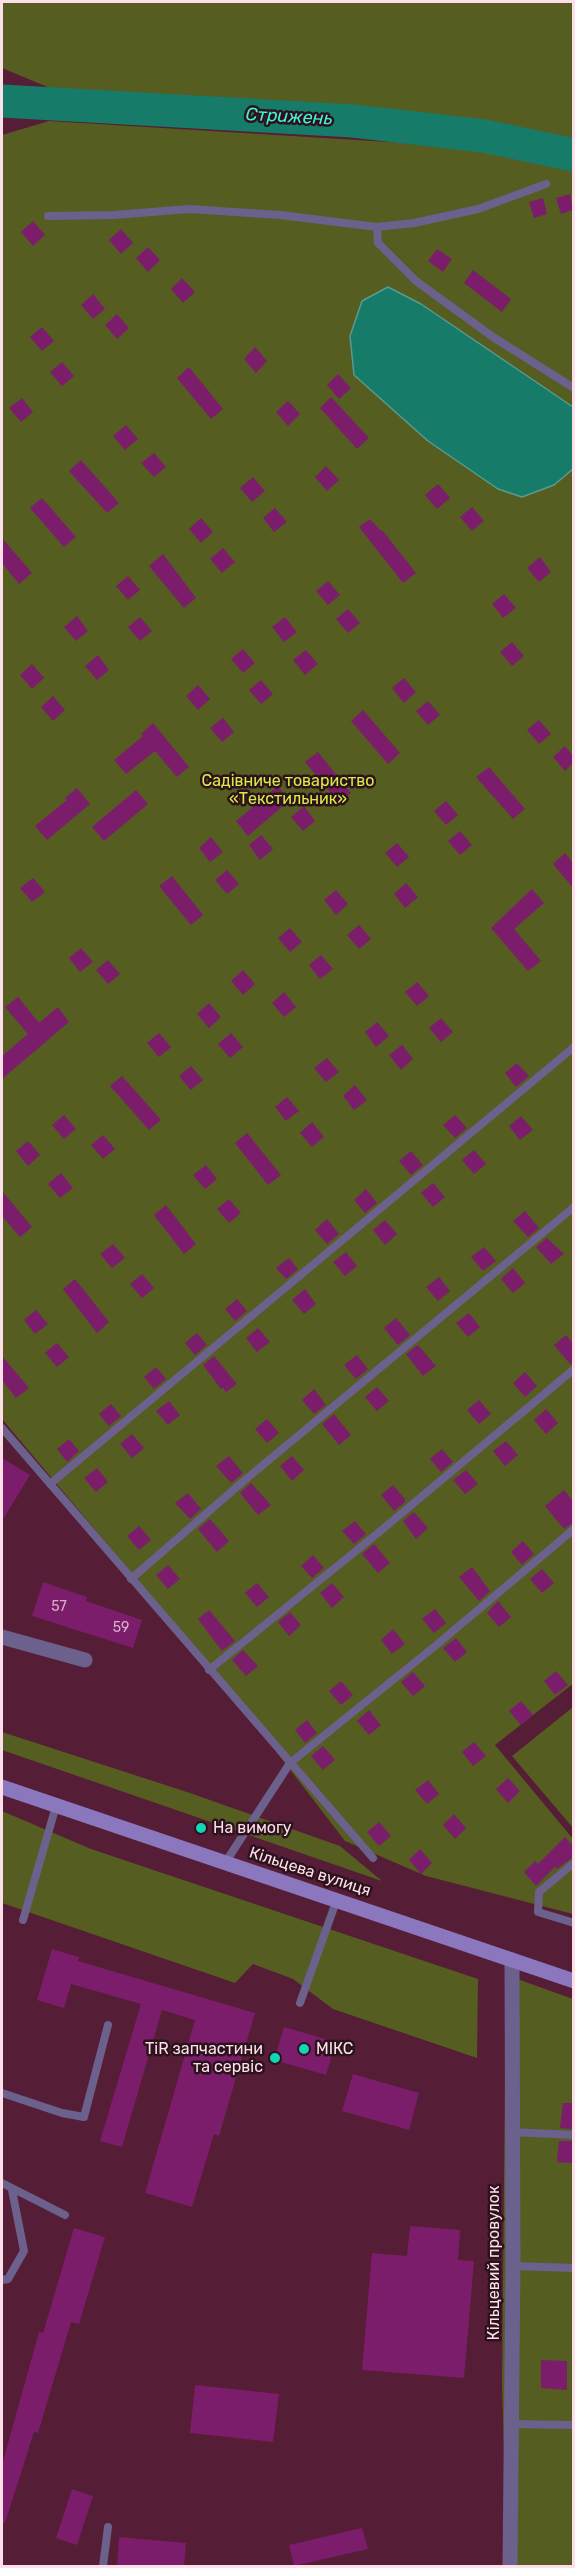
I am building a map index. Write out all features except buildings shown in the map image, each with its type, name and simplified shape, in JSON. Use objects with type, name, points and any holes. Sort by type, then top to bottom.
[{"type":"main road","name":"Кільцева вулиця","points":[[2,1787],[573,1981]]},
{"type":"street","points":[[2,1637],[85,1660]]},
{"type":"street","name":"Кільцевий провулок","points":[[510,2566],[513,2265],[512,1960]]},
{"type":"lane","points":[[48,216],[114,215],[189,209],[280,214],[377,227],[414,223],[478,209],[546,184]]},
{"type":"lane","points":[[377,227],[378,243],[416,281],[493,337],[573,388]]},
{"type":"lane","points":[[50,1484],[573,1047]]},
{"type":"lane","points":[[131,1579],[246,1479],[573,1207]]},
{"type":"lane","points":[[209,1670],[378,1533],[573,1369]]},
{"type":"lane","points":[[2,1428],[373,1858]]},
{"type":"lane","points":[[225,1863],[290,1763],[440,1642],[573,1529]]},
{"type":"lane","points":[[22,1920],[56,1806]]},
{"type":"lane","points":[[573,1863],[539,1892],[538,1912],[573,1923]]},
{"type":"lane","points":[[300,2003],[337,1899]]},
{"type":"lane","points":[[2,2093],[62,2113],[84,2117],[108,2025]]},
{"type":"lane","points":[[512,2132],[573,2135]]},
{"type":"lane","points":[[2,2183],[65,2215]]},
{"type":"lane","points":[[2,2280],[8,2279],[24,2251],[12,2190]]},
{"type":"lane","points":[[513,2265],[573,2268]]},
{"type":"lane","points":[[511,2424],[573,2425]]},
{"type":"lane","points":[[103,2566],[108,2527]]},
{"type":"green space","points":[[2,2],[573,2],[573,151],[129,121],[2,68]]},
{"type":"green space","name":"Садівниче товариство «Текстильник»","points":[[49,121],[535,151],[573,162],[574,1683],[495,1745],[573,1839],[573,1914],[426,1876],[345,1841],[275,1750],[140,1583],[2,1419],[2,135]]},
{"type":"green space","points":[[573,1707],[573,1828],[512,1756]]},
{"type":"green space","points":[[2,1732],[190,1793],[340,1846],[382,1881],[2,1750]]},
{"type":"green space","points":[[2,1811],[91,1849],[478,1979],[477,2058],[333,2009],[293,1979],[253,1964],[235,1983],[2,1903]]},
{"type":"green space","points":[[506,1975],[573,1999],[573,2566],[507,2566],[502,2383]]},
{"type":"shaded area","points":[[388,287],[421,304],[573,407],[573,469],[554,485],[522,497],[498,489],[428,441],[354,375],[350,336],[362,301]]},
{"type":"waterway","name":"Стрижень","points":[[2,101],[353,121],[484,136],[574,155]]},
{"type":"place","name":"На вимогу","points":[[201,1828]]},
{"type":"place","name":"МІКС","points":[[304,2049]]},
{"type":"place","name":"TiR запчастини та сервіс","points":[[275,2058]]}]
